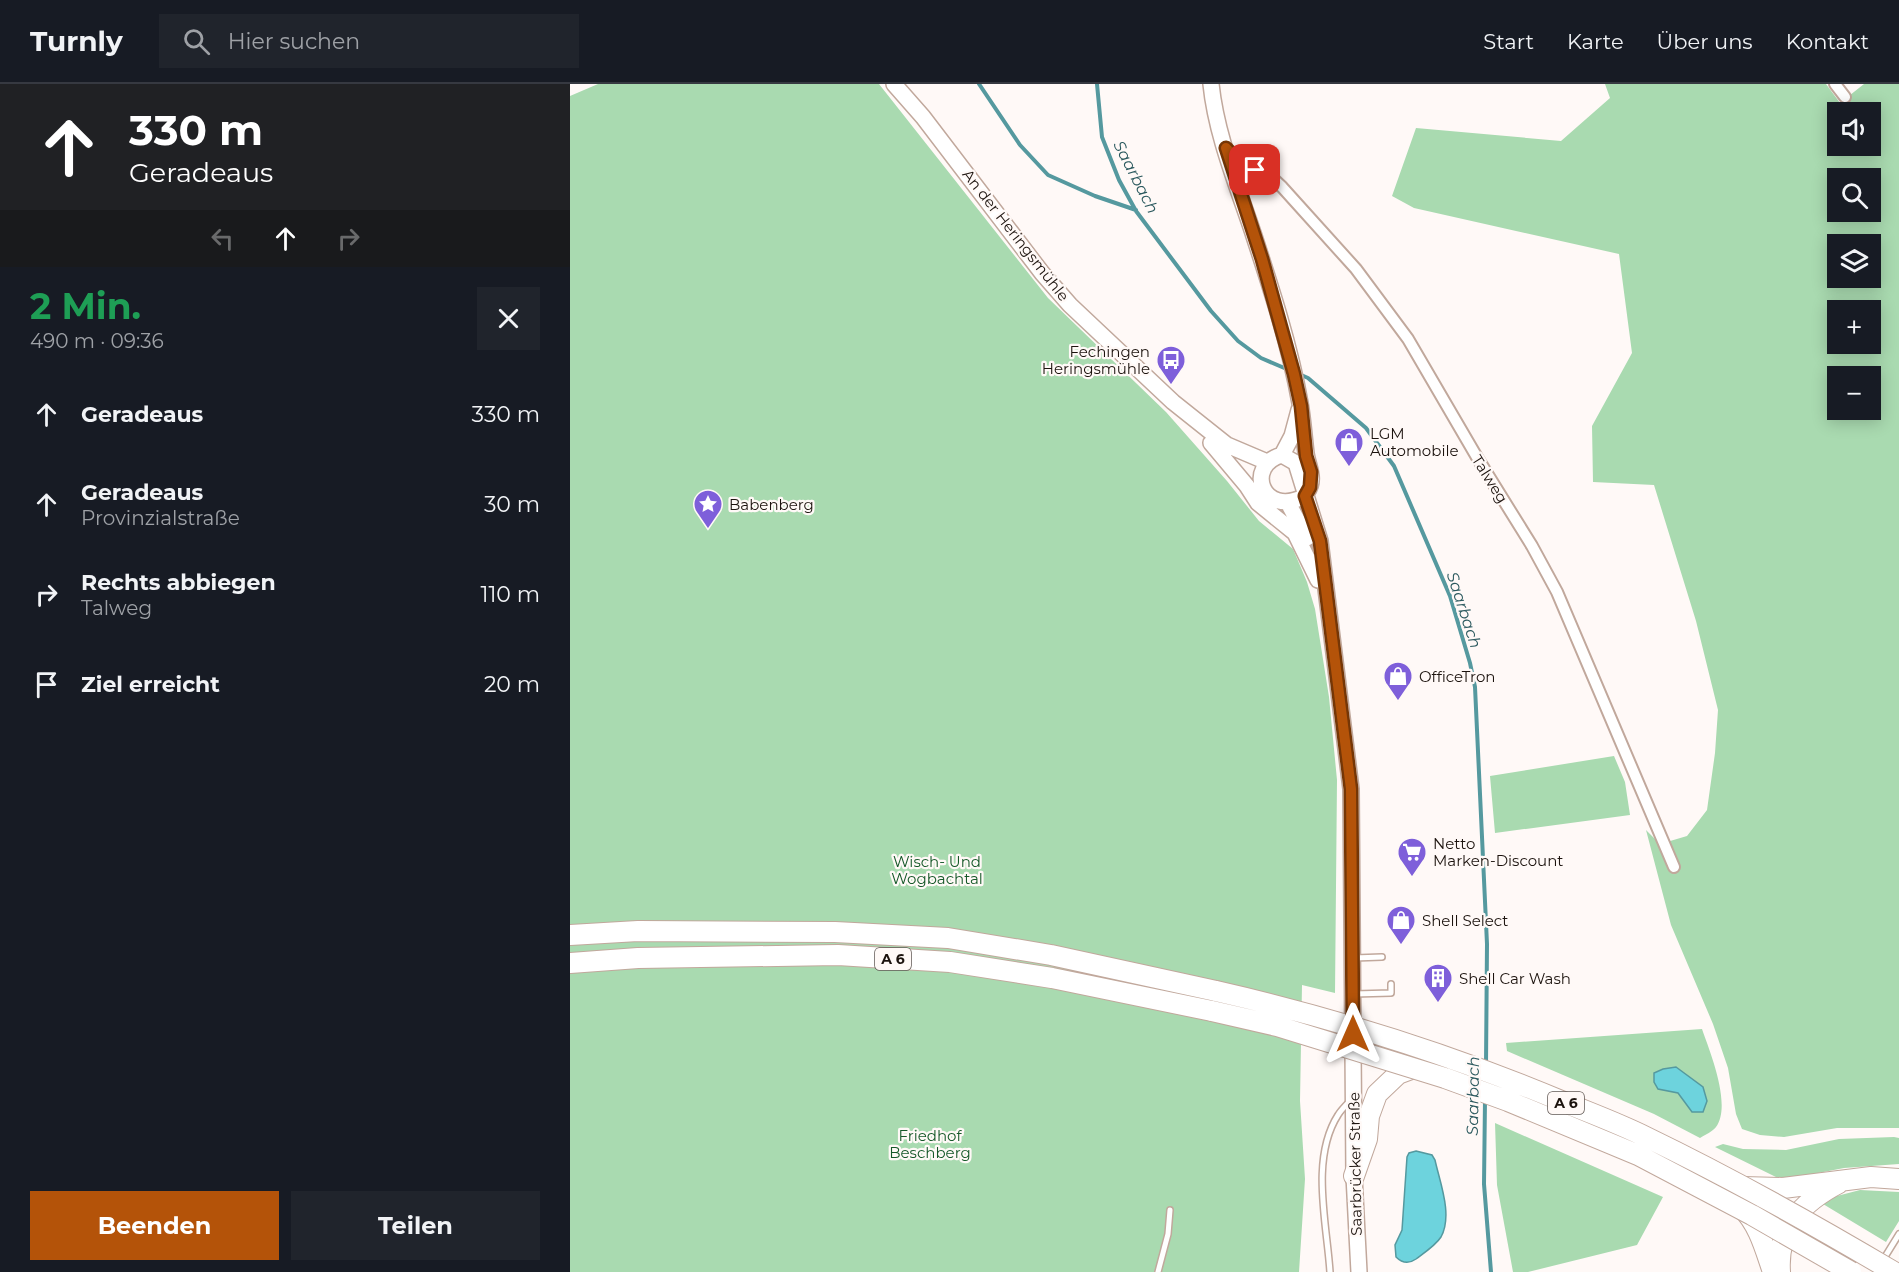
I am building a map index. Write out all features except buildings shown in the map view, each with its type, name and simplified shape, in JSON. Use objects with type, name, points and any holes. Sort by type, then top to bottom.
[{"type":"highway","name":"A 6","points":[[570,935],[638,931],[801,932],[948,938],[1051,955],[1281,1005],[1372,1030],[1452,1057],[1654,1141],[1763,1196],[1894,1272]]},
{"type":"highway","name":"A 6","points":[[570,963],[638,958],[838,955],[950,962],[1052,978],[1277,1026],[1445,1078],[1508,1101],[1638,1155],[1752,1215],[1851,1272]]},
{"type":"highway","name":"A 6","points":[[1353,1034],[1419,1059],[1449,1067],[1509,1096],[1714,1183],[1752,1218],[1773,1272]]},
{"type":"highway","points":[[1353,1034],[1390,1041],[1419,1059],[1398,1074],[1377,1094],[1369,1116],[1367,1139],[1354,1176]]},
{"type":"highway","points":[[1714,1183],[1749,1189],[1767,1189],[1871,1176],[1899,1179]]},
{"type":"highway","points":[[1780,1272],[1779,1256],[1783,1240],[1788,1228],[1802,1208],[1826,1189],[1846,1179]]},
{"type":"main road","name":"An der Heringsmühle","points":[[894,84],[923,117],[1050,282],[1077,312],[1173,402],[1227,445],[1268,462]]},
{"type":"main road","points":[[1211,84],[1215,112],[1287,346],[1299,399],[1306,456],[1311,472],[1310,487],[1305,496],[1288,503],[1278,502],[1268,496],[1262,486],[1263,471],[1273,458],[1282,455],[1296,463],[1300,472],[1305,496],[1320,541],[1328,606]]},
{"type":"main road","points":[[1282,455],[1292,436],[1299,399]]},
{"type":"main road","name":"An der Heringsmühle","points":[[1173,402],[1211,443],[1262,479]]},
{"type":"main road","name":"An der Heringsmühle","points":[[1211,443],[1248,486],[1258,503],[1295,532],[1318,580]]},
{"type":"main road","points":[[1288,503],[1309,541],[1318,580],[1328,606]]},
{"type":"main road","name":"Saarbrücker Straße","points":[[1328,606],[1352,798],[1354,1176],[1359,1272]]},
{"type":"street","points":[[1835,84],[1845,97]]},
{"type":"street","name":"Talweg","points":[[1226,148],[1244,168],[1269,175],[1282,187],[1356,269],[1408,339],[1532,546],[1557,592],[1674,867]]},
{"type":"lane","points":[[1352,958],[1382,957]]},
{"type":"lane","points":[[1353,994],[1391,993],[1391,984]]},
{"type":"lane","points":[[1330,1272],[1322,1195],[1325,1155],[1329,1135],[1338,1114],[1353,1097]]},
{"type":"lane","points":[[1158,1272],[1168,1233],[1170,1210]]},
{"type":"lane","points":[[1876,1272],[1899,1234]]},
{"type":"green space","name":"Wisch- Und Wogbachtal","points":[[598,84],[879,84],[1048,298],[1166,412],[1259,521],[1293,549],[1315,609],[1329,697],[1337,780],[1335,993],[1302,985],[1300,1101],[1305,1179],[1299,1272],[570,1272],[570,96]]},
{"type":"green space","points":[[1605,84],[1826,84],[1839,102],[1827,102],[1827,156],[1881,156],[1881,102],[1841,102],[1864,84],[1899,84],[1899,1128],[1837,1128],[1784,1137],[1760,1135],[1742,1129],[1736,1114],[1728,1068],[1713,1024],[1671,925],[1646,830],[1660,844],[1687,836],[1707,810],[1718,710],[1696,621],[1654,485],[1593,482],[1592,426],[1632,353],[1619,254],[1414,208],[1392,196],[1416,128],[1561,141],[1610,98]]},
{"type":"green space","points":[[1614,756],[1625,782],[1630,815],[1495,833],[1490,776]]},
{"type":"green space","points":[[1702,1029],[1718,1078],[1722,1106],[1716,1127],[1700,1138],[1654,1114],[1507,1051],[1506,1043]]},
{"type":"green space","points":[[1495,1123],[1663,1197],[1637,1245],[1528,1272],[1513,1272],[1497,1185]]},
{"type":"green space","points":[[1899,1138],[1899,1164],[1844,1168],[1782,1180],[1715,1147],[1723,1144],[1743,1149],[1786,1150],[1839,1139]]},
{"type":"green space","points":[[1860,1190],[1899,1192],[1899,1221],[1886,1242],[1823,1204],[1837,1196]]},
{"type":"water","points":[[1676,1067],[1703,1087],[1707,1101],[1703,1112],[1692,1112],[1678,1093],[1658,1089],[1654,1082],[1654,1073]]},
{"type":"water","points":[[1416,1151],[1432,1155],[1435,1160],[1446,1209],[1446,1219],[1441,1237],[1436,1243],[1416,1259],[1406,1262],[1396,1257],[1395,1245],[1402,1230],[1407,1157],[1409,1153]]},
{"type":"waterway","points":[[979,84],[1020,145],[1048,175],[1095,196],[1136,210]]},
{"type":"waterway","name":"Saarbach","points":[[1097,84],[1102,137],[1119,180],[1136,211],[1211,311],[1238,341],[1261,358],[1289,370]]},
{"type":"waterway","name":"Saarbach","points":[[1299,374],[1308,378],[1366,428],[1394,466],[1450,596],[1470,663],[1475,687],[1487,944],[1486,1065]]},
{"type":"waterway","name":"Saarbach","points":[[1485,1100],[1484,1184],[1491,1272]]},
{"type":"place","name":"Fechingen Heringsmühle","points":[[1171,386]]},
{"type":"place","name":"LGM Automobile","points":[[1349,468]]},
{"type":"place","name":"Babenberg","points":[[708,530]]},
{"type":"place","name":"OfficeTron","points":[[1398,702]]},
{"type":"place","name":"Netto Marken-Discount","points":[[1412,878]]},
{"type":"place","name":"Shell Select","points":[[1401,946]]},
{"type":"place","name":"Shell Car Wash","points":[[1438,1004]]},
{"type":"route","points":[[1255,170],[1244,168],[1226,148],[1287,346],[1301,406],[1306,456],[1311,472],[1310,487],[1305,496],[1320,541],[1351,789],[1353,1034]]},
{"type":"park label","name":"Friedhof Beschberg","points":[[930,1144]]}]
